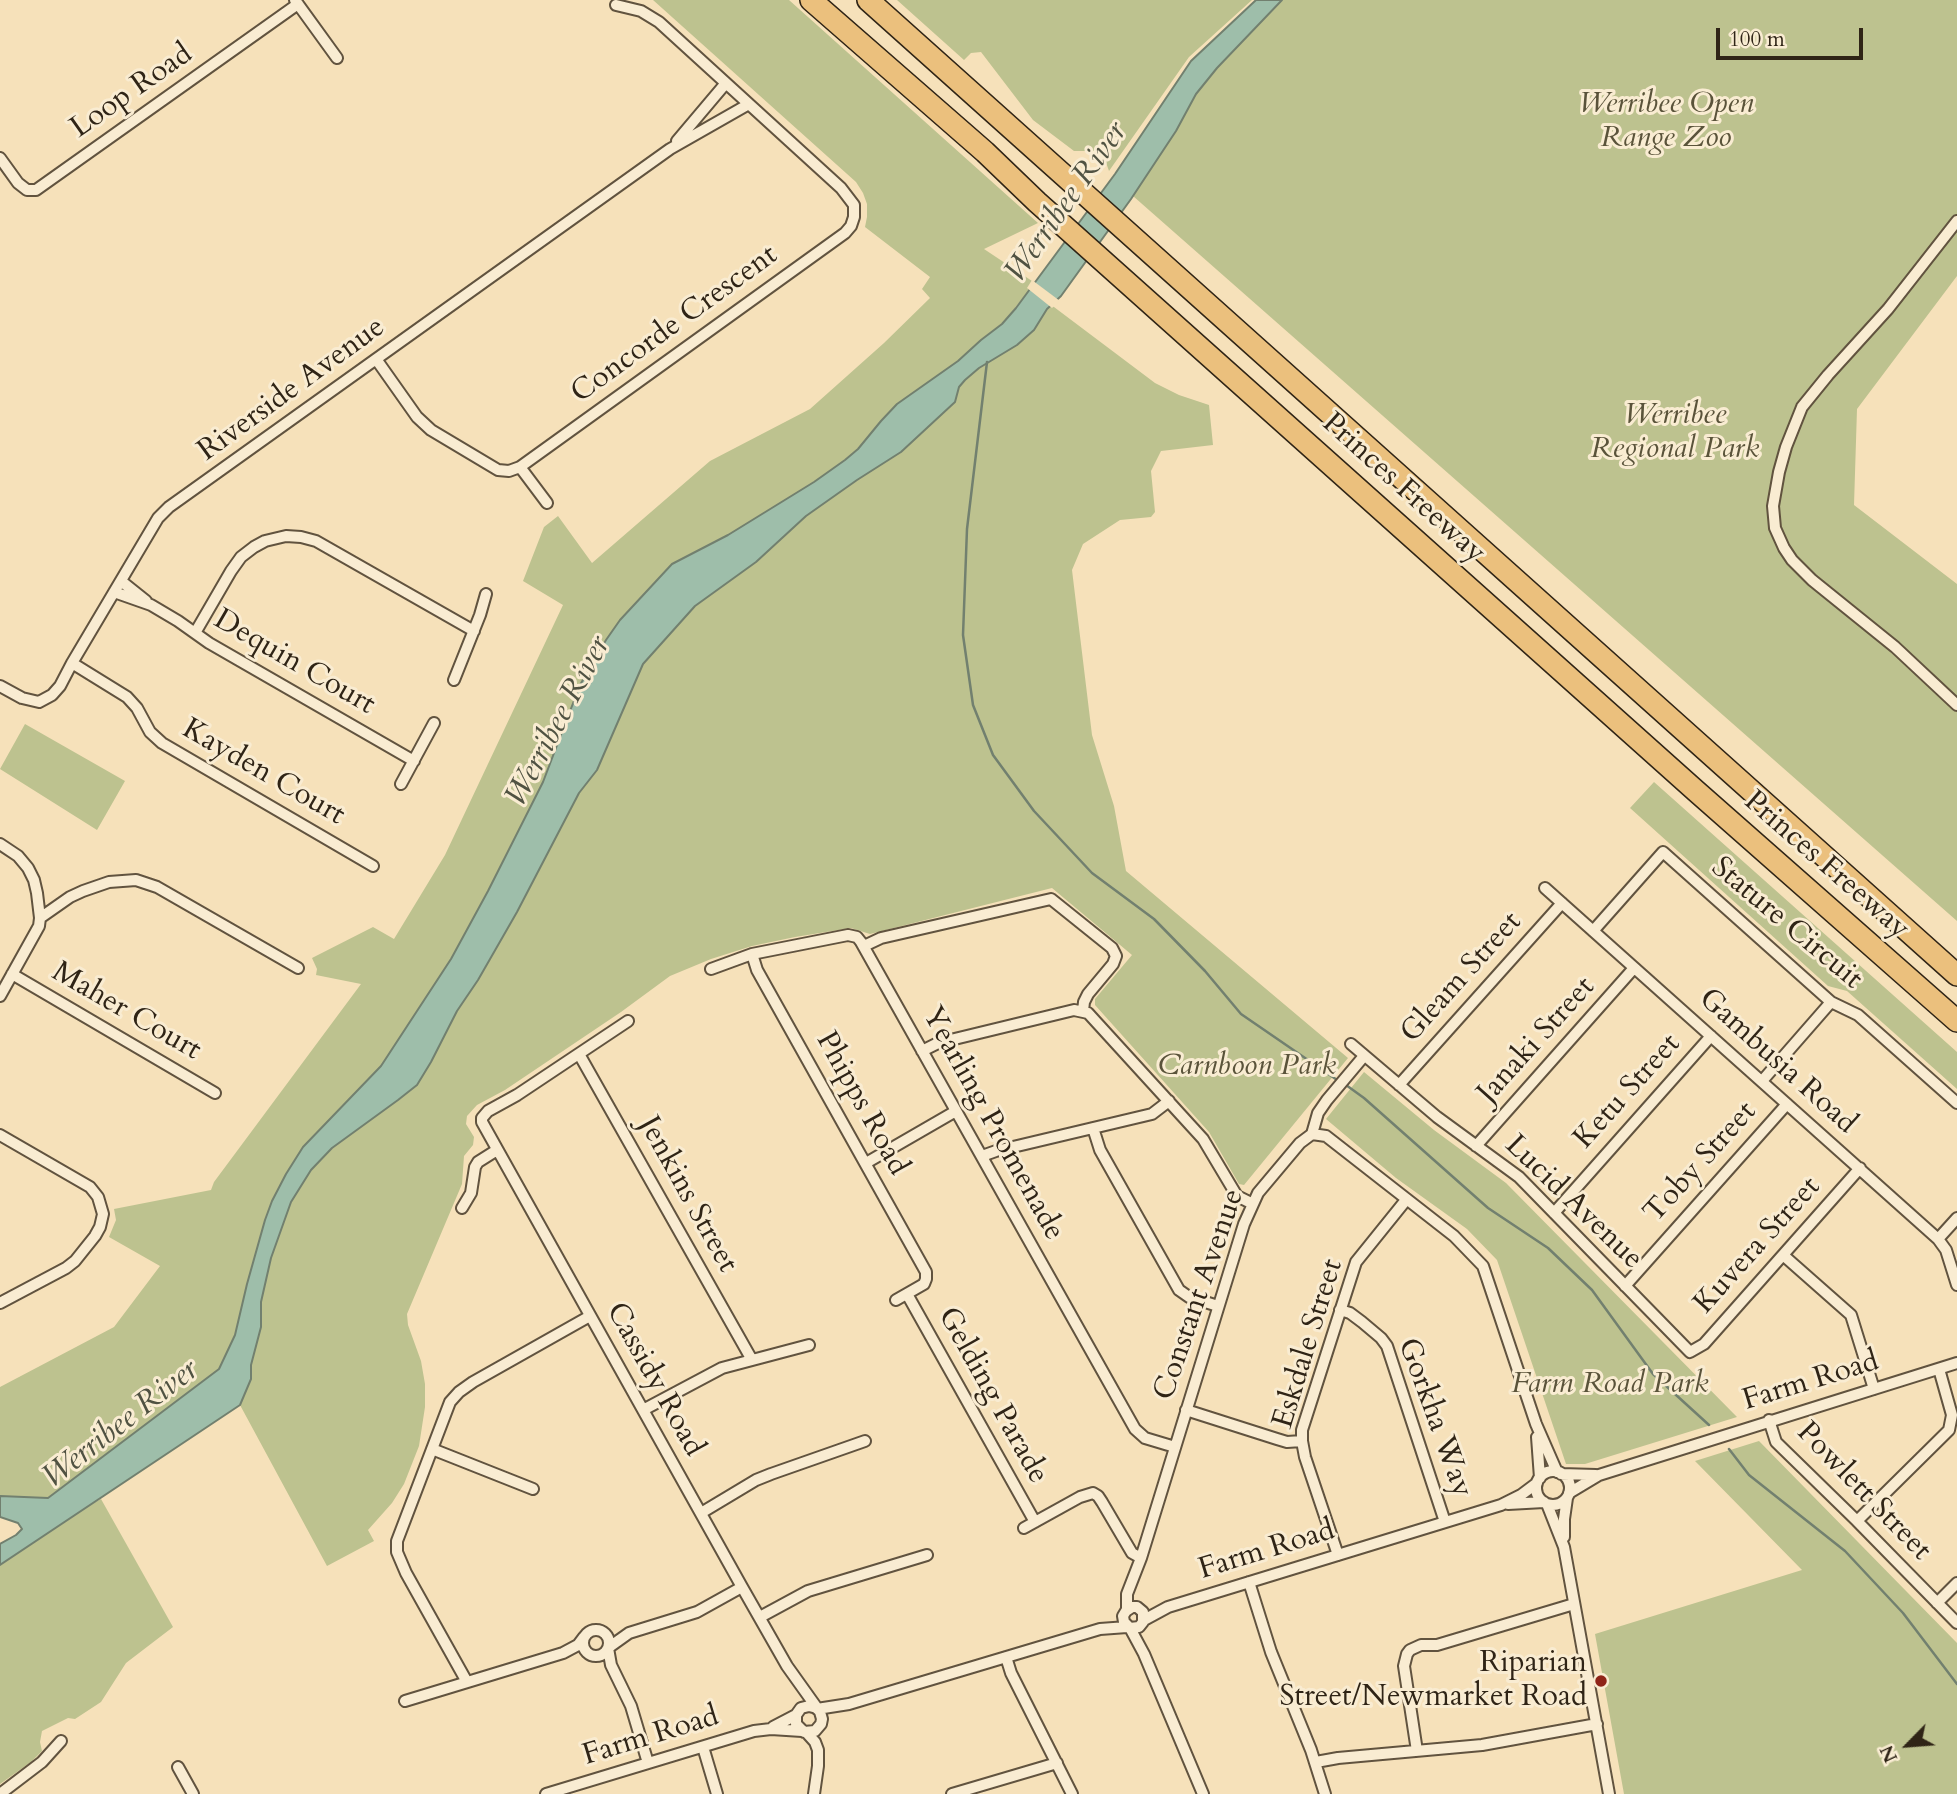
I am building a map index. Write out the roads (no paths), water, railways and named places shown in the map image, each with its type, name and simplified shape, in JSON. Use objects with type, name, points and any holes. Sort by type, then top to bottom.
[{"type":"highway","name":"Princes Freeway","points":[[811,0],[985,152],[1129,285],[1957,1021]]},
{"type":"highway","name":"Princes Freeway","points":[[868,0],[1957,975]]},
{"type":"street","name":"Loop Road","points":[[0,158],[18,183],[27,190],[36,190],[296,2],[337,58]]},
{"type":"street","name":"Concorde Crescent","points":[[520,467],[845,233],[854,217],[854,205],[848,195],[659,22],[641,11],[616,5]]},
{"type":"street","name":"Riverside Avenue","points":[[670,149],[726,83]]},
{"type":"street","name":"Riverside Avenue","points":[[0,686],[22,698],[38,702],[52,695],[60,686],[158,519],[169,507],[670,149],[749,104]]},
{"type":"street","points":[[1957,221],[1888,309],[1802,407],[1782,459],[1773,506],[1775,528],[1792,560],[1812,580],[1895,647],[1957,705]]},
{"type":"street","points":[[376,359],[417,417],[431,430],[498,470],[509,471],[520,467],[547,503]]},
{"type":"street","points":[[195,633],[230,571],[241,557],[265,541],[286,536],[316,541],[474,631]]},
{"type":"street","name":"Dequin Court","points":[[121,581],[151,605],[209,643],[414,761]]},
{"type":"street","name":"Dequin Court","points":[[114,592],[151,605]]},
{"type":"street","points":[[454,680],[486,594]]},
{"type":"street","name":"Kayden Court","points":[[72,663],[127,697],[137,708],[150,732],[162,743],[373,866]]},
{"type":"street","points":[[401,784],[434,723]]},
{"type":"street","points":[[0,844],[18,856],[28,868],[34,880],[40,918],[39,926],[1,992]]},
{"type":"street","name":"Stature Circuit","points":[[1593,931],[1663,852],[1831,1002],[1858,1015],[1957,1103]]},
{"type":"street","points":[[40,918],[83,891],[109,882],[136,880],[157,887],[298,968]]},
{"type":"street","name":"Gambusia Road","points":[[1545,888],[1938,1239],[1946,1250],[1957,1285]]},
{"type":"street","points":[[711,969],[752,954],[848,935],[857,937],[864,946],[881,938],[1051,899],[1112,948],[1116,956],[1113,964],[1088,995],[1083,1011]]},
{"type":"street","name":"Gleam Street","points":[[1399,1085],[1562,903]]},
{"type":"street","name":"Yearling Promenade","points":[[864,946],[1135,1429],[1145,1438],[1175,1447]]},
{"type":"street","name":"Phipps Road","points":[[752,954],[757,970],[922,1266],[926,1279],[924,1284],[907,1294]]},
{"type":"street","name":"Janaki Street","points":[[1476,1146],[1634,968]]},
{"type":"street","name":"Maher Court","points":[[12,974],[215,1093]]},
{"type":"street","points":[[1762,1081],[1831,1002]]},
{"type":"street","points":[[922,1051],[938,1044],[1074,1010],[1083,1011],[1094,1018],[1203,1139],[1237,1196],[1253,1204]]},
{"type":"street","points":[[579,1054],[628,1021]]},
{"type":"street","name":"Ketu Street","points":[[1554,1213],[1710,1036]]},
{"type":"street","name":"Lucid Avenue","points":[[1351,1044],[1437,1117],[1518,1177],[1690,1352]]},
{"type":"street","name":"Cassidy Road","points":[[579,1054],[488,1111],[482,1118],[484,1126],[787,1666],[817,1709]]},
{"type":"street","name":"Jenkins Street","points":[[579,1054],[752,1360]]},
{"type":"street","name":"Constant Avenue","points":[[1136,1614],[1133,1580],[1244,1224],[1258,1193],[1300,1143],[1312,1134],[1318,1113],[1326,1100],[1364,1056]]},
{"type":"street","points":[[982,1156],[1152,1114],[1169,1101]]},
{"type":"street","name":"Toby Street","points":[[1625,1286],[1787,1104]]},
{"type":"street","points":[[866,1163],[956,1111]]},
{"type":"street","points":[[1093,1128],[1100,1150],[1179,1290],[1189,1297],[1218,1306]]},
{"type":"street","points":[[1312,1134],[1326,1136],[1454,1236],[1483,1266],[1536,1424],[1559,1473],[1568,1482],[1564,1547],[1609,1794]]},
{"type":"street","points":[[0,1135],[90,1187],[98,1196],[103,1214],[95,1236],[75,1261],[0,1303]]},
{"type":"street","points":[[462,1208],[471,1193],[478,1161],[497,1150]]},
{"type":"street","name":"Kuvera Street","points":[[1690,1352],[1704,1344],[1860,1168]]},
{"type":"street","name":"Eskdale Street","points":[[1338,1555],[1302,1441],[1302,1430],[1356,1262],[1406,1200]]},
{"type":"street","points":[[1938,1239],[1957,1218]]},
{"type":"street","points":[[1783,1255],[1851,1315],[1874,1389]]},
{"type":"street","points":[[896,1300],[907,1294]]},
{"type":"street","name":"Gelding Parade","points":[[907,1294],[1035,1522]]},
{"type":"street","name":"Gorkha Way","points":[[1340,1310],[1350,1313],[1362,1322],[1387,1346],[1445,1522]]},
{"type":"street","points":[[467,1682],[406,1573],[397,1552],[397,1541],[450,1402],[473,1382],[590,1316]]},
{"type":"street","points":[[643,1410],[722,1368],[809,1345]]},
{"type":"street","name":"Farm Road","points":[[1568,1495],[1599,1475],[1957,1363]]},
{"type":"street","points":[[1857,1521],[1949,1430],[1952,1415],[1939,1369]]},
{"type":"street","points":[[1186,1410],[1277,1439],[1302,1441]]},
{"type":"street","name":"Powlett Street","points":[[1769,1420],[1776,1442],[1957,1623]]},
{"type":"street","points":[[1536,1424],[1539,1480],[1537,1494],[1545,1503],[1564,1547]]},
{"type":"street","points":[[701,1513],[756,1480],[865,1441]]},
{"type":"street","points":[[432,1449],[533,1489]]},
{"type":"street","points":[[1539,1480],[1548,1473],[1559,1473]]},
{"type":"street","name":"Farm Road","points":[[1559,1473],[1599,1475]]},
{"type":"street","name":"Farm Road","points":[[817,1709],[849,1704],[1100,1629],[1136,1614],[1168,1607],[1501,1505],[1521,1495],[1539,1480]]},
{"type":"street","points":[[1024,1528],[1080,1497],[1093,1493],[1102,1502],[1132,1553],[1141,1558]]},
{"type":"street","points":[[1545,1503],[1556,1505],[1568,1495]]},
{"type":"street","name":"Farm Road","points":[[1501,1505],[1545,1503]]},
{"type":"street","points":[[760,1617],[808,1591],[928,1555]]},
{"type":"street","points":[[1249,1582],[1271,1652],[1316,1762],[1325,1794]]},
{"type":"street","points":[[1937,1603],[1957,1583]]},
{"type":"street","points":[[563,1653],[603,1654],[629,1633],[697,1612],[742,1587]]},
{"type":"street","points":[[1417,1751],[1404,1666],[1406,1654],[1410,1650],[1421,1645],[1437,1645],[1574,1604]]},
{"type":"street","points":[[1144,1654],[1136,1614],[1123,1619],[1144,1654],[1203,1794]]},
{"type":"street","name":"Farm Road","points":[[1100,1629],[1139,1627],[1136,1614]]},
{"type":"street","points":[[405,1701],[563,1653],[578,1645],[592,1630],[629,1633]]},
{"type":"street","points":[[603,1631],[609,1639],[608,1648],[615,1676]]},
{"type":"street","points":[[584,1637],[584,1647],[615,1676],[631,1706],[648,1763]]},
{"type":"street","points":[[1006,1657],[1011,1673],[1072,1794]]},
{"type":"street","name":"Cassidy Road","points":[[787,1666],[799,1698],[797,1713]]},
{"type":"street","name":"Farm Road","points":[[821,1723],[849,1704]]},
{"type":"street","points":[[814,1794],[818,1750],[815,1742],[796,1724],[797,1713],[809,1706],[817,1709],[821,1715],[822,1755],[818,1766]]},
{"type":"street","name":"Farm Road","points":[[771,1729],[797,1713]]},
{"type":"street","points":[[804,1731],[815,1731],[821,1723]]},
{"type":"street","points":[[1316,1762],[1490,1744],[1597,1724]]},
{"type":"street","name":"Farm Road","points":[[546,1794],[754,1731],[804,1731]]},
{"type":"street","points":[[0,1794],[42,1762],[61,1741]]},
{"type":"street","points":[[703,1747],[717,1794]]},
{"type":"street","points":[[952,1794],[1057,1763]]},
{"type":"street","points":[[178,1767],[193,1794]]},
{"type":"waterway","points":[[987,362],[967,529],[963,635],[973,705],[993,755],[1034,811],[1092,873],[1154,919],[1205,971],[1241,1014],[1340,1082]]},
{"type":"waterway","points":[[1346,1085],[1488,1208],[1548,1248],[1592,1290],[1653,1374],[1709,1425]]},
{"type":"waterway","points":[[1729,1449],[1749,1475],[1845,1551],[1903,1613],[1957,1684]]},
{"type":"place","name":"Riparian Street/Newmarket Road","points":[[1601,1681]]},
{"type":"park label","name":"Werribee Open Range Zoo","points":[[1666,122]]},
{"type":"park label","name":"Werribee Regional Park","points":[[1675,433]]},
{"type":"park label","name":"Carnboon Park","points":[[1247,1067]]},
{"type":"park label","name":"Farm Road Park","points":[[1610,1385]]},
{"type":"water label","name":"Werribee River","points":[[1067,203]]},
{"type":"water label","name":"Werribee River","points":[[559,722]]},
{"type":"water label","name":"Werribee River","points":[[121,1425]]}]
